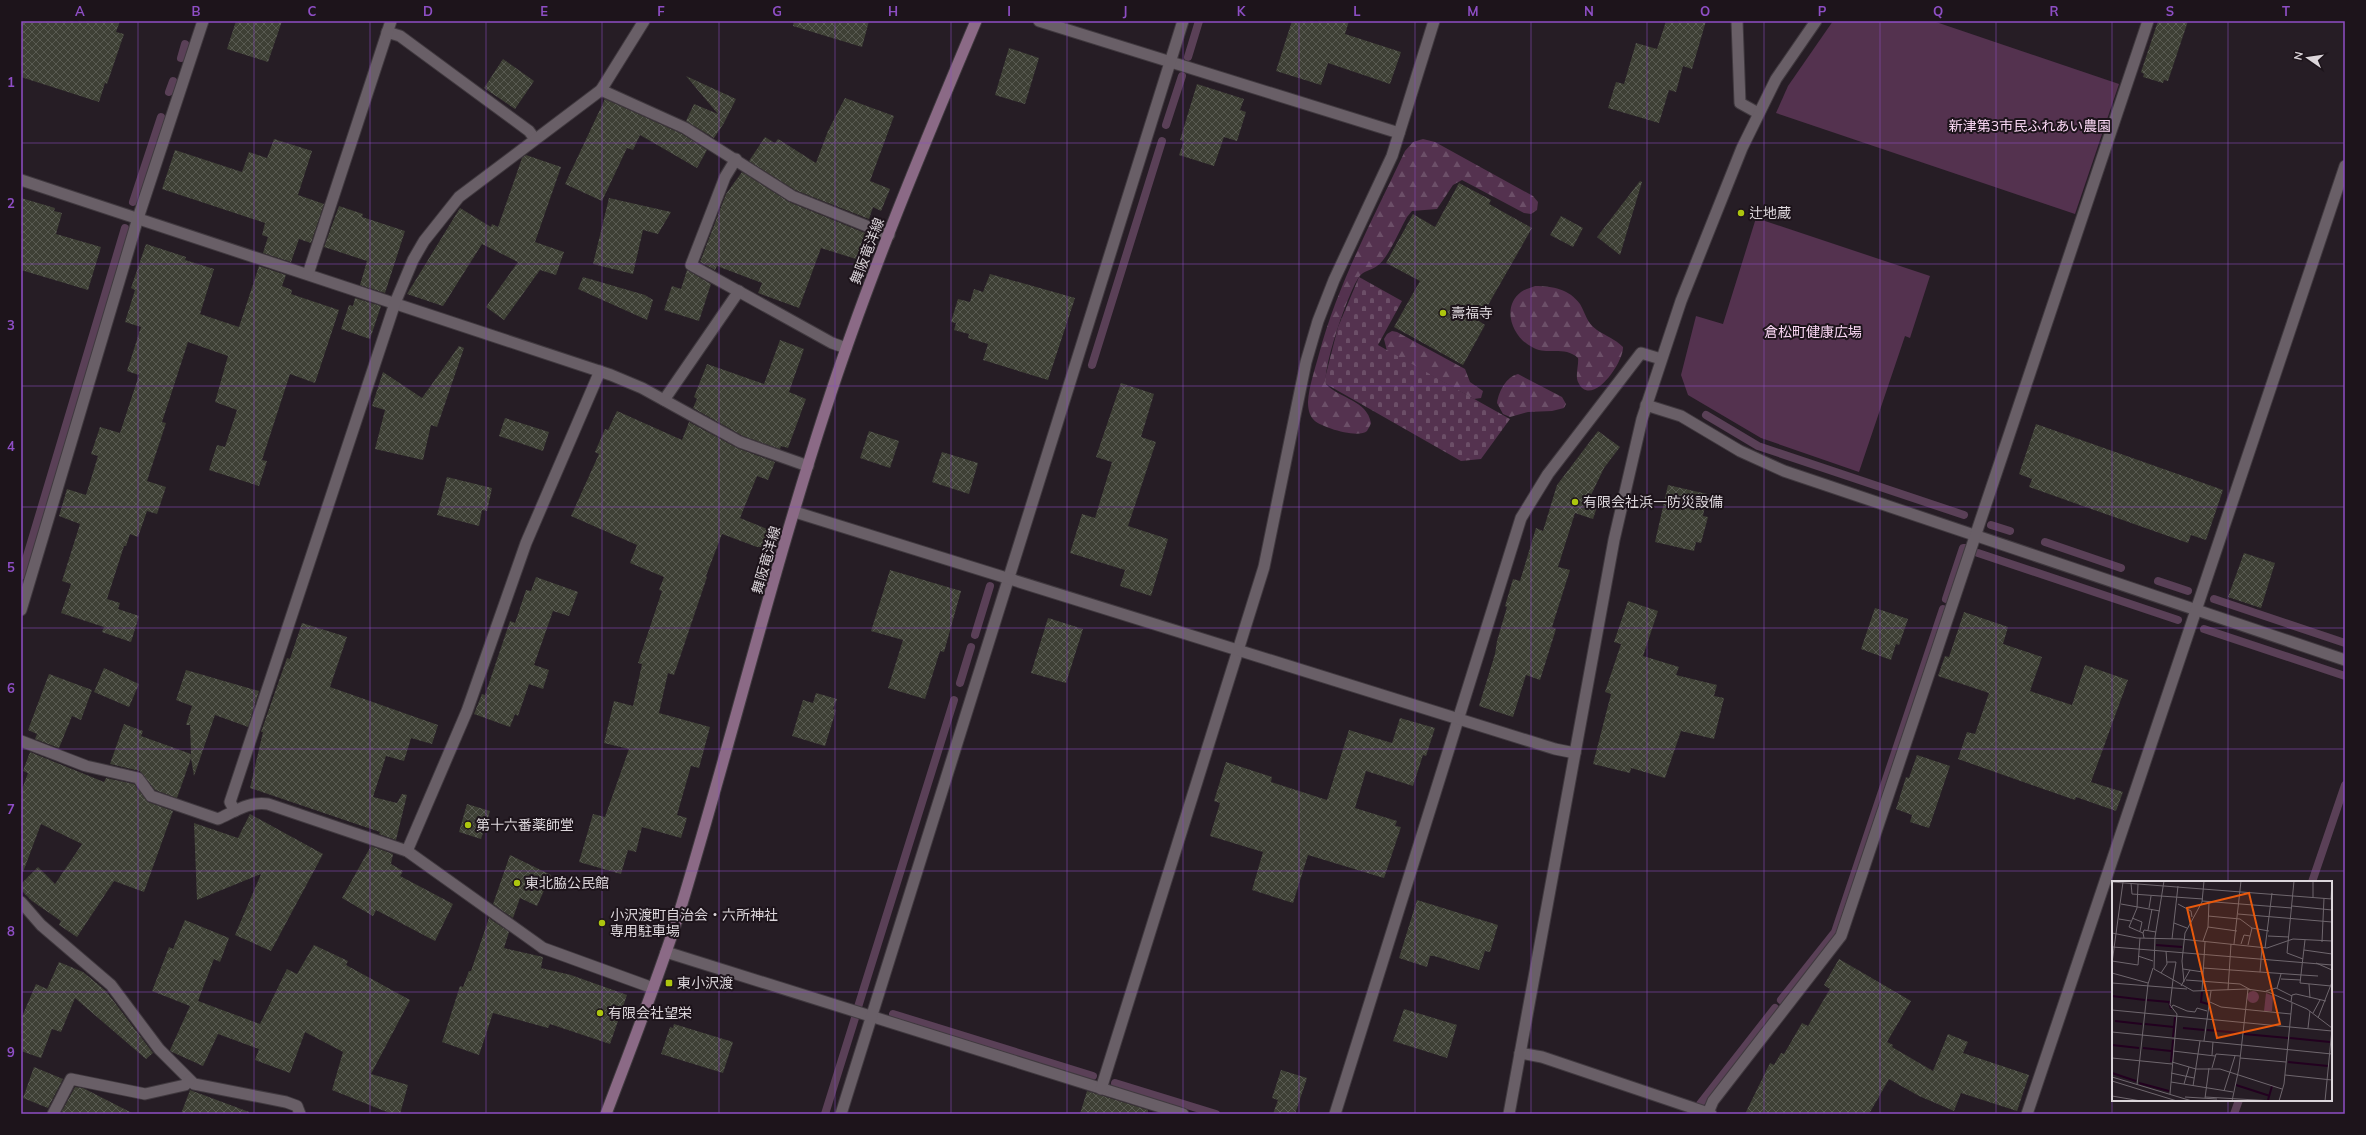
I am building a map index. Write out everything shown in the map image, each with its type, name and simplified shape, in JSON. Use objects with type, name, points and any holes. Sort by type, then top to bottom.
[{"type":"main road","name":"舞阪竜洋線","points":[[606,1114],[666,952],[808,466],[846,348],[889,235],[976,21]]},
{"type":"street","points":[[21,610],[138,218],[203,21]]},
{"type":"street","points":[[308,274],[391,21]]},
{"type":"street","points":[[235,811],[230,802],[395,303],[413,260],[424,241],[459,197],[601,90],[644,21]]},
{"type":"street","points":[[1040,21],[1399,133]]},
{"type":"street","points":[[841,1114],[1183,21]]},
{"type":"street","points":[[1101,1089],[1264,567],[1306,362],[1318,321],[1334,280],[1392,156],[1434,21]]},
{"type":"street","points":[[1737,21],[1740,103],[1758,113]]},
{"type":"street","points":[[1509,1114],[1614,540],[1627,479],[1646,405],[1681,301],[1742,148],[1776,79],[1816,21]]},
{"type":"street","points":[[1520,1053],[1542,1057],[1710,1114],[1713,1101],[1841,936],[2148,21]]},
{"type":"street","points":[[387,32],[400,36],[529,131],[535,139]]},
{"type":"street","points":[[601,90],[685,128],[792,196],[889,235]]},
{"type":"street","points":[[736,159],[725,177],[691,265],[832,343],[846,348]]},
{"type":"street","points":[[2027,1114],[2345,166]]},
{"type":"street","points":[[21,180],[627,380],[740,442],[808,466]]},
{"type":"street","points":[[664,400],[739,292]]},
{"type":"street","points":[[1335,1114],[1513,542],[1522,518],[1534,495],[1641,353],[1661,359]]},
{"type":"street","points":[[408,851],[467,712],[526,543],[600,371]]},
{"type":"street","points":[[1646,405],[1681,416],[1762,462],[1976,536],[2345,660]]},
{"type":"street","points":[[795,512],[1555,749],[1576,753]]},
{"type":"street","points":[[21,741],[86,766],[138,778],[151,796],[218,819],[258,803],[268,804],[408,851],[543,948],[653,988]]},
{"type":"street","points":[[21,902],[41,925],[111,985],[159,1049],[189,1080],[207,1088],[286,1102],[297,1106],[300,1114]]},
{"type":"street","points":[[666,952],[1171,1112],[1183,1114]]},
{"type":"street","points":[[53,1114],[71,1079],[145,1094],[185,1085],[189,1080]]},
{"type":"green space","name":"新津第3市民ふれあい農園","points":[[1833,21],[1933,21],[2119,84],[2075,214],[1776,113],[1788,86]]},
{"type":"green space","points":[[1423,139],[1435,142],[1533,196],[1538,202],[1537,210],[1531,214],[1524,213],[1462,180],[1453,185],[1437,209],[1412,211],[1407,217],[1394,243],[1381,262],[1359,277],[1354,285],[1337,330],[1328,362],[1326,384],[1364,409],[1371,423],[1367,431],[1362,433],[1356,434],[1339,431],[1317,422],[1313,419],[1310,413],[1308,404],[1309,396],[1319,354],[1346,276],[1405,151],[1413,142]]},
{"type":"green space","name":"倉松町健康広場","points":[[1756,218],[1930,276],[1910,338],[1905,336],[1859,472],[1761,438],[1688,395],[1681,375],[1696,316],[1723,324]]},
{"type":"green space","points":[[1359,277],[1402,301],[1378,345],[1510,419],[1481,459],[1461,461],[1326,384],[1325,378],[1338,327]]},
{"type":"green space","points":[[1535,286],[1560,289],[1571,295],[1580,304],[1588,321],[1593,327],[1623,347],[1622,354],[1613,372],[1606,381],[1598,387],[1591,390],[1584,389],[1578,382],[1578,358],[1573,354],[1561,351],[1538,350],[1525,342],[1514,329],[1510,313],[1511,306],[1515,298],[1521,292]]},
{"type":"green space","points":[[1392,331],[1397,332],[1465,369],[1470,382],[1483,391],[1481,398],[1474,399],[1387,351],[1384,339],[1387,334]]},
{"type":"green space","points":[[1518,374],[1562,397],[1566,404],[1564,408],[1552,411],[1528,412],[1510,417],[1503,414],[1497,403],[1499,394],[1507,381]]},
{"type":"building","points":[[21,21],[120,21],[116,32],[124,34],[107,84],[105,83],[99,102],[21,77]]},
{"type":"building","points":[[236,21],[282,21],[268,62],[227,49]]},
{"type":"building","points":[[794,21],[869,21],[862,47],[793,26]]},
{"type":"building","points":[[1292,21],[1349,21],[1345,34],[1401,52],[1390,84],[1328,63],[1321,85],[1276,71]]},
{"type":"building","points":[[1666,21],[1706,21],[1692,69],[1683,66],[1676,92],[1669,90],[1659,123],[1608,108],[1616,82],[1624,84],[1636,43],[1657,49]]},
{"type":"building","points":[[2158,21],[2188,21],[2168,81],[2164,80],[2163,83],[2143,77],[2144,74],[2141,72]]},
{"type":"building","points":[[1009,48],[1039,58],[1025,104],[995,95]]},
{"type":"building","points":[[503,59],[534,81],[515,109],[484,88]]},
{"type":"building","points":[[686,76],[736,99],[724,123],[714,138],[686,121],[694,104],[718,114]]},
{"type":"building","points":[[1197,84],[1244,99],[1240,110],[1246,112],[1237,141],[1224,137],[1214,166],[1179,155],[1184,141],[1180,140]]},
{"type":"building","points":[[845,98],[894,116],[870,181],[890,189],[881,211],[873,207],[869,219],[795,190],[749,161],[765,137],[775,143],[778,139],[816,163],[828,131]]},
{"type":"building","points":[[605,99],[682,134],[707,150],[697,168],[640,135],[633,150],[627,148],[602,201],[565,184]]},
{"type":"building","points":[[274,139],[312,151],[298,195],[324,204],[311,243],[299,239],[291,262],[263,253],[268,237],[262,235],[265,223],[162,189],[175,150],[242,172],[249,152],[267,158]]},
{"type":"building","points":[[526,155],[561,167],[535,242],[564,252],[556,275],[540,270],[504,320],[486,307],[518,262],[482,244],[443,306],[407,294],[460,208],[491,227],[492,224],[498,227],[522,158]]},
{"type":"building","points":[[742,172],[789,202],[865,233],[856,259],[821,248],[799,308],[758,293],[762,283],[717,266],[715,270],[700,262],[726,194]]},
{"type":"building","points":[[1640,181],[1642,182],[1620,255],[1597,237]]},
{"type":"building","points":[[1459,183],[1491,200],[1489,204],[1532,228],[1479,321],[1485,325],[1463,365],[1394,327],[1420,281],[1386,263],[1413,214],[1435,227]]},
{"type":"building","points":[[21,198],[55,208],[54,211],[62,213],[56,234],[101,247],[88,290],[21,270]]},
{"type":"building","points":[[609,198],[671,212],[658,234],[643,230],[633,274],[593,264]]},
{"type":"building","points":[[339,206],[363,214],[362,217],[405,231],[385,293],[360,285],[367,261],[324,247]]},
{"type":"building","points":[[1561,216],[1583,228],[1573,247],[1550,235]]},
{"type":"building","points":[[146,244],[186,257],[185,260],[214,269],[200,314],[239,327],[259,266],[286,275],[282,286],[292,290],[291,294],[339,310],[315,383],[290,374],[262,460],[267,461],[259,486],[209,470],[217,445],[225,447],[237,410],[215,402],[228,356],[188,342],[162,422],[166,423],[147,481],[166,487],[157,514],[147,511],[138,537],[130,534],[126,546],[124,546],[107,599],[120,603],[118,609],[139,616],[131,642],[102,632],[104,627],[61,613],[71,584],[62,581],[80,524],[59,516],[67,489],[86,495],[98,456],[91,454],[100,427],[120,433],[139,375],[127,371],[141,327],[125,322],[135,290],[131,288]]},
{"type":"building","points":[[687,270],[711,284],[699,321],[664,310],[672,286],[681,289]]},
{"type":"building","points":[[990,274],[1075,298],[1048,380],[983,360],[988,344],[968,338],[969,334],[954,330],[956,323],[951,322],[958,299],[970,302],[974,289],[983,292]]},
{"type":"building","points":[[583,277],[645,295],[653,300],[647,320],[578,289]]},
{"type":"building","points":[[355,298],[381,306],[370,339],[341,329],[349,305],[353,306]]},
{"type":"building","points":[[780,340],[804,349],[789,392],[806,399],[788,448],[781,446],[780,449],[743,436],[693,408],[697,399],[694,397],[707,364],[764,384]]},
{"type":"building","points":[[459,346],[464,348],[437,427],[431,425],[423,460],[375,449],[385,410],[372,406],[383,372],[422,398]]},
{"type":"building","points":[[1121,383],[1154,394],[1141,437],[1156,442],[1128,526],[1168,539],[1151,596],[1120,586],[1125,570],[1070,553],[1082,514],[1095,518],[1112,462],[1096,457]]},
{"type":"building","points":[[617,411],[682,440],[689,422],[737,448],[775,462],[768,480],[757,476],[740,518],[772,531],[765,547],[757,547],[722,534],[706,576],[707,577],[674,675],[668,673],[659,713],[710,727],[699,768],[691,766],[677,815],[687,818],[681,838],[642,827],[636,852],[628,850],[621,874],[579,862],[593,814],[605,817],[629,749],[604,743],[614,701],[633,706],[642,664],[638,663],[662,591],[659,590],[664,577],[630,563],[637,545],[571,516],[599,454],[595,452],[605,429],[608,430]]},
{"type":"building","points":[[505,418],[549,432],[543,451],[499,436]]},
{"type":"building","points":[[2036,424],[2223,490],[2206,540],[2191,535],[2188,543],[2029,487],[2032,479],[2019,474]]},
{"type":"building","points":[[869,431],[899,441],[890,468],[860,458]]},
{"type":"building","points":[[1598,431],[1620,447],[1604,468],[1591,495],[1600,498],[1593,519],[1575,513],[1558,567],[1570,570],[1552,627],[1556,629],[1540,680],[1526,675],[1513,717],[1479,706],[1495,654],[1497,641],[1507,607],[1505,606],[1513,579],[1520,581],[1536,528],[1543,531],[1557,485]]},
{"type":"building","points":[[942,452],[978,463],[969,494],[932,482]]},
{"type":"building","points":[[447,477],[492,488],[487,511],[482,510],[479,526],[437,515]]},
{"type":"building","points":[[1668,485],[1707,494],[1703,516],[1708,517],[1701,543],[1696,542],[1694,551],[1655,542]]},
{"type":"building","points":[[2244,553],[2275,563],[2261,608],[2228,597]]},
{"type":"building","points":[[890,570],[961,591],[944,652],[940,651],[925,699],[888,688],[903,640],[871,631]]},
{"type":"building","points":[[536,577],[578,592],[569,616],[553,611],[534,665],[549,670],[543,689],[529,684],[518,716],[515,714],[510,727],[474,714],[482,694],[485,695],[510,621],[515,623],[526,590],[531,591]]},
{"type":"building","points":[[1628,601],[1658,611],[1643,656],[1679,667],[1676,675],[1717,685],[1714,696],[1724,698],[1714,739],[1681,731],[1665,778],[1631,768],[1630,773],[1593,764],[1611,694],[1605,692],[1621,644],[1614,642]]},
{"type":"building","points":[[1875,608],[1908,619],[1899,645],[1896,644],[1891,660],[1861,649]]},
{"type":"building","points":[[1964,612],[2008,627],[2003,644],[2042,657],[2030,691],[2072,705],[2085,665],[2128,680],[2091,782],[2123,792],[2116,811],[2076,797],[2075,800],[1958,759],[1967,732],[1975,734],[1989,693],[1938,676],[1945,656],[1949,657]]},
{"type":"building","points":[[1048,618],[1083,629],[1066,683],[1031,673]]},
{"type":"building","points":[[302,623],[347,637],[330,687],[438,725],[432,744],[411,738],[404,761],[386,756],[373,797],[397,803],[402,794],[407,795],[396,840],[379,834],[380,832],[250,788],[263,732],[261,732],[287,658],[290,659]]},
{"type":"building","points":[[104,668],[139,684],[129,707],[94,692]]},
{"type":"building","points":[[186,670],[259,691],[248,727],[215,715],[194,776],[191,758],[177,798],[155,790],[140,771],[110,764],[124,724],[143,731],[141,736],[191,754],[190,725],[186,725],[192,706],[176,700]]},
{"type":"building","points":[[49,674],[92,690],[81,720],[72,716],[59,748],[35,739],[37,734],[28,730]]},
{"type":"building","points":[[816,693],[837,699],[833,709],[836,710],[825,746],[792,736],[803,700],[813,703]]},
{"type":"building","points":[[1400,718],[1435,728],[1426,756],[1423,755],[1413,786],[1366,771],[1355,808],[1397,821],[1395,826],[1401,827],[1384,878],[1308,855],[1293,903],[1252,890],[1263,852],[1210,836],[1220,803],[1214,801],[1226,762],[1272,777],[1271,782],[1327,800],[1349,730],[1392,743]]},
{"type":"building","points":[[30,752],[104,782],[106,778],[134,784],[148,802],[173,811],[144,892],[114,881],[77,937],[59,925],[61,921],[32,901],[21,890],[21,884],[38,867],[55,884],[82,844],[41,824],[23,872],[21,871],[21,792],[28,773],[23,771]]},
{"type":"building","points":[[1917,755],[1950,766],[1929,828],[1910,822],[1912,815],[1896,809],[1906,777],[1909,778]]},
{"type":"building","points":[[467,804],[490,811],[481,839],[459,832]]},
{"type":"building","points":[[250,814],[323,854],[271,951],[235,935],[261,874],[197,900],[194,823],[238,838]]},
{"type":"building","points":[[371,846],[393,854],[391,864],[403,871],[400,876],[453,904],[435,941],[376,910],[373,916],[342,898]]},
{"type":"building","name":"東北脇公民館","points":[[510,855],[551,875],[537,906],[520,898],[513,918],[493,904]]},
{"type":"building","points":[[1417,900],[1498,925],[1490,952],[1485,951],[1479,970],[1434,956],[1430,956],[1427,967],[1399,958]]},
{"type":"building","points":[[489,918],[509,932],[504,948],[543,957],[541,968],[571,975],[627,995],[610,1044],[550,1024],[548,1028],[493,1013],[479,1055],[442,1042],[460,986],[463,987],[469,971],[471,971]]},
{"type":"building","points":[[185,920],[229,938],[220,962],[214,959],[198,1001],[260,1024],[287,969],[297,974],[314,945],[348,961],[346,965],[410,1000],[371,1074],[408,1085],[400,1114],[392,1114],[332,1090],[343,1052],[305,1032],[290,1073],[255,1060],[259,1049],[218,1034],[203,1066],[172,1052],[170,1050],[190,1006],[152,991],[169,947],[173,949]]},
{"type":"building","points":[[1839,959],[1911,1001],[1887,1042],[1893,1045],[1892,1047],[1933,1071],[1948,1034],[1968,1042],[1963,1053],[2029,1075],[2017,1111],[1961,1093],[1954,1111],[1919,1096],[1889,1079],[1869,1114],[1745,1114],[1770,1063],[1774,1065],[1781,1053],[1784,1054],[1802,1023],[1808,1026],[1830,989],[1824,985]]},
{"type":"building","points":[[59,962],[83,972],[106,991],[153,1053],[146,1059],[75,998],[61,1032],[52,1029],[41,1058],[21,1051],[21,1019],[36,984],[47,989]]},
{"type":"building","points":[[1404,1009],[1457,1025],[1447,1058],[1393,1041]]},
{"type":"building","points":[[674,1024],[733,1042],[723,1073],[661,1054],[670,1027],[673,1028]]},
{"type":"building","points":[[34,1067],[63,1079],[48,1108],[23,1098]]},
{"type":"building","points":[[1281,1070],[1307,1078],[1295,1114],[1273,1114],[1278,1100],[1272,1098]]},
{"type":"building","points":[[75,1087],[83,1088],[134,1114],[61,1113]]},
{"type":"building","points":[[190,1090],[249,1112],[249,1114],[181,1114]]},
{"type":"building","points":[[1087,1091],[1148,1110],[1148,1114],[1080,1114]]},
{"type":"waterway","points":[[1188,57],[1199,21]]},
{"type":"waterway","points":[[181,58],[185,44]]},
{"type":"waterway","points":[[1166,125],[1182,76]]},
{"type":"waterway","points":[[169,92],[173,81]]},
{"type":"waterway","points":[[133,202],[161,117]]},
{"type":"waterway","points":[[1092,365],[1162,141]]},
{"type":"waterway","points":[[21,576],[125,228]]},
{"type":"waterway","points":[[1706,415],[1758,446],[1964,515]]},
{"type":"waterway","points":[[1991,525],[2010,531]]},
{"type":"waterway","points":[[2045,542],[2121,568]]},
{"type":"waterway","points":[[1946,599],[1963,548],[1965,548]]},
{"type":"waterway","points":[[1978,553],[2178,620]]},
{"type":"waterway","points":[[2158,581],[2188,591]]},
{"type":"waterway","points":[[975,635],[990,586]]},
{"type":"waterway","points":[[2214,599],[2345,643]]},
{"type":"waterway","points":[[1781,1000],[1835,932],[1943,609]]},
{"type":"waterway","points":[[2204,629],[2345,676]]},
{"type":"waterway","points":[[960,683],[971,647]]},
{"type":"waterway","points":[[858,1007],[954,700]]},
{"type":"waterway","points":[[2312,881],[2345,785]]},
{"type":"waterway","points":[[1700,1104],[1775,1008]]},
{"type":"waterway","points":[[893,1014],[1093,1076]]},
{"type":"waterway","points":[[825,1114],[855,1018]]},
{"type":"waterway","points":[[1115,1083],[1216,1114]]},
{"type":"waterway","points":[[2234,1114],[2239,1101]]},
{"type":"place","name":"辻地蔵","points":[[1741,213]]},
{"type":"place","name":"壽福寺","points":[[1443,313]]},
{"type":"place","name":"有限会社浜一防災設備","points":[[1575,502]]},
{"type":"place","name":"第十六番薬師堂","points":[[468,825]]},
{"type":"place","name":"東北脇公民館","points":[[517,883]]},
{"type":"place","name":"小沢渡町自治会・六所神社 専用駐車場","points":[[602,923]]},
{"type":"place","name":"東小沢渡","points":[[669,983]]},
{"type":"place","name":"有限会社望栄","points":[[600,1013]]}]
